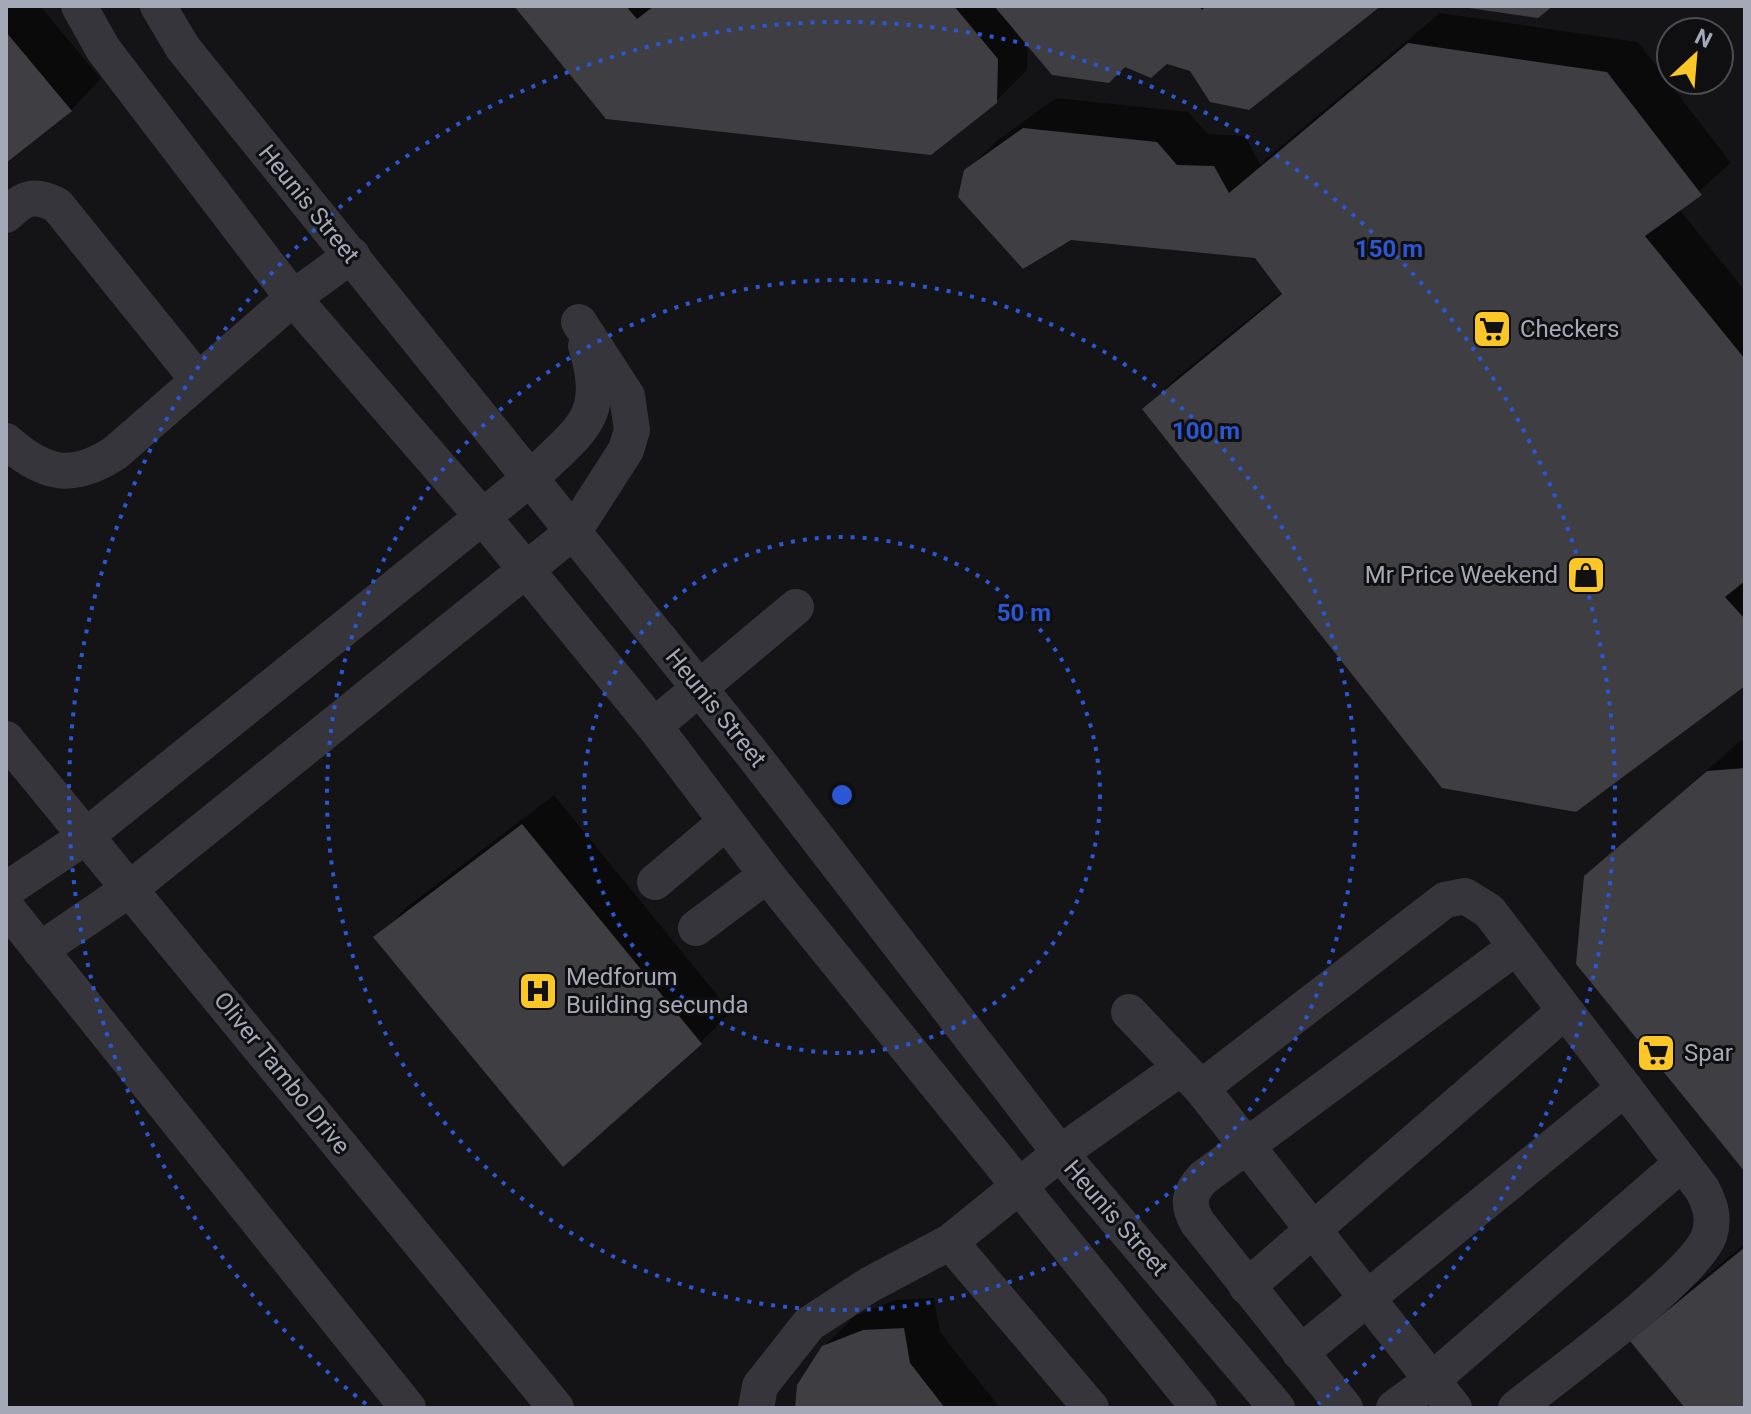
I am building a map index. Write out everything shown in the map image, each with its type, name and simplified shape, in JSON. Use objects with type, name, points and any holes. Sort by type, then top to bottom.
[{"type":"street","points":[[79,6],[103,49],[293,298],[482,516],[654,726],[767,875],[1199,1408]]},
{"type":"street","name":"Heunis Street","points":[[158,6],[183,48],[532,477],[1060,1153],[1277,1408]]},
{"type":"street","points":[[6,215],[23,199],[36,196],[57,205],[198,380]]},
{"type":"street","points":[[6,441],[32,461],[57,471],[90,469],[115,453],[293,298],[352,255]]},
{"type":"street","points":[[6,890],[85,837],[532,477],[580,430],[597,397],[592,364],[579,322],[627,396],[632,430],[626,450],[574,531],[131,888],[40,950]]},
{"type":"street","points":[[654,726],[796,607]]},
{"type":"street","name":"Oliver Tambo Drive","points":[[6,739],[556,1408]]},
{"type":"street","points":[[655,882],[726,822]]},
{"type":"street","points":[[696,928],[767,875]]},
{"type":"street","points":[[756,1408],[760,1386],[809,1324],[869,1285],[950,1242],[1021,1188],[1060,1153],[1190,1078],[1445,900],[1458,895],[1476,900],[1516,947],[1682,1163],[1711,1206],[1712,1225],[1698,1254],[1516,1408]]},
{"type":"street","points":[[6,907],[408,1408]]},
{"type":"street","points":[[1345,1408],[1197,1222],[1190,1202],[1191,1194],[1203,1178],[1246,1145],[1516,947]]},
{"type":"street","points":[[1247,1287],[1565,1011]]},
{"type":"street","points":[[1129,1012],[1246,1145],[1454,1408]]},
{"type":"street","points":[[1300,1353],[1625,1088]]},
{"type":"street","points":[[1394,1408],[1432,1380],[1682,1163]]},
{"type":"street","points":[[950,1242],[1091,1408]]},
{"type":"building","points":[[514,6],[626,6],[637,19],[654,6],[954,6],[998,59],[997,103],[931,155],[606,119]]},
{"type":"building","points":[[994,6],[1199,6],[1202,10],[1206,6],[1381,6],[1249,110],[1210,102],[1190,71],[1167,64],[1151,78],[1125,67],[1109,83],[1052,75]]},
{"type":"building","points":[[1455,6],[1553,6],[1538,18]]},
{"type":"building","points":[[6,32],[72,111],[6,163]]},
{"type":"building","points":[[1408,43],[1607,72],[1702,195],[1645,236],[1745,359],[1745,581],[1725,597],[1745,619],[1745,686],[1576,812],[1442,788],[1142,409],[1282,294],[1255,258],[1071,240],[1023,269],[958,197],[964,170],[1023,128],[1157,142],[1177,165],[1214,166],[1229,193]]},
{"type":"building","points":[[1745,768],[1745,1172],[1576,964],[1584,876],[1707,771]]},
{"type":"building","name":"Medforum Building secunda","points":[[522,824],[702,1044],[563,1167],[373,937]]},
{"type":"building","points":[[1745,1247],[1745,1408],[1685,1408],[1630,1341]]},
{"type":"building","points":[[904,1328],[910,1363],[945,1408],[795,1408],[797,1385],[822,1346],[863,1330]]},
{"type":"place","name":"Checkers","points":[[1492,329]]},
{"type":"place","name":"Mr Price Weekend","points":[[1586,575]]},
{"type":"place","name":"Medforum Building secunda","points":[[538,991]]},
{"type":"place","name":"Spar","points":[[1656,1053]]}]
